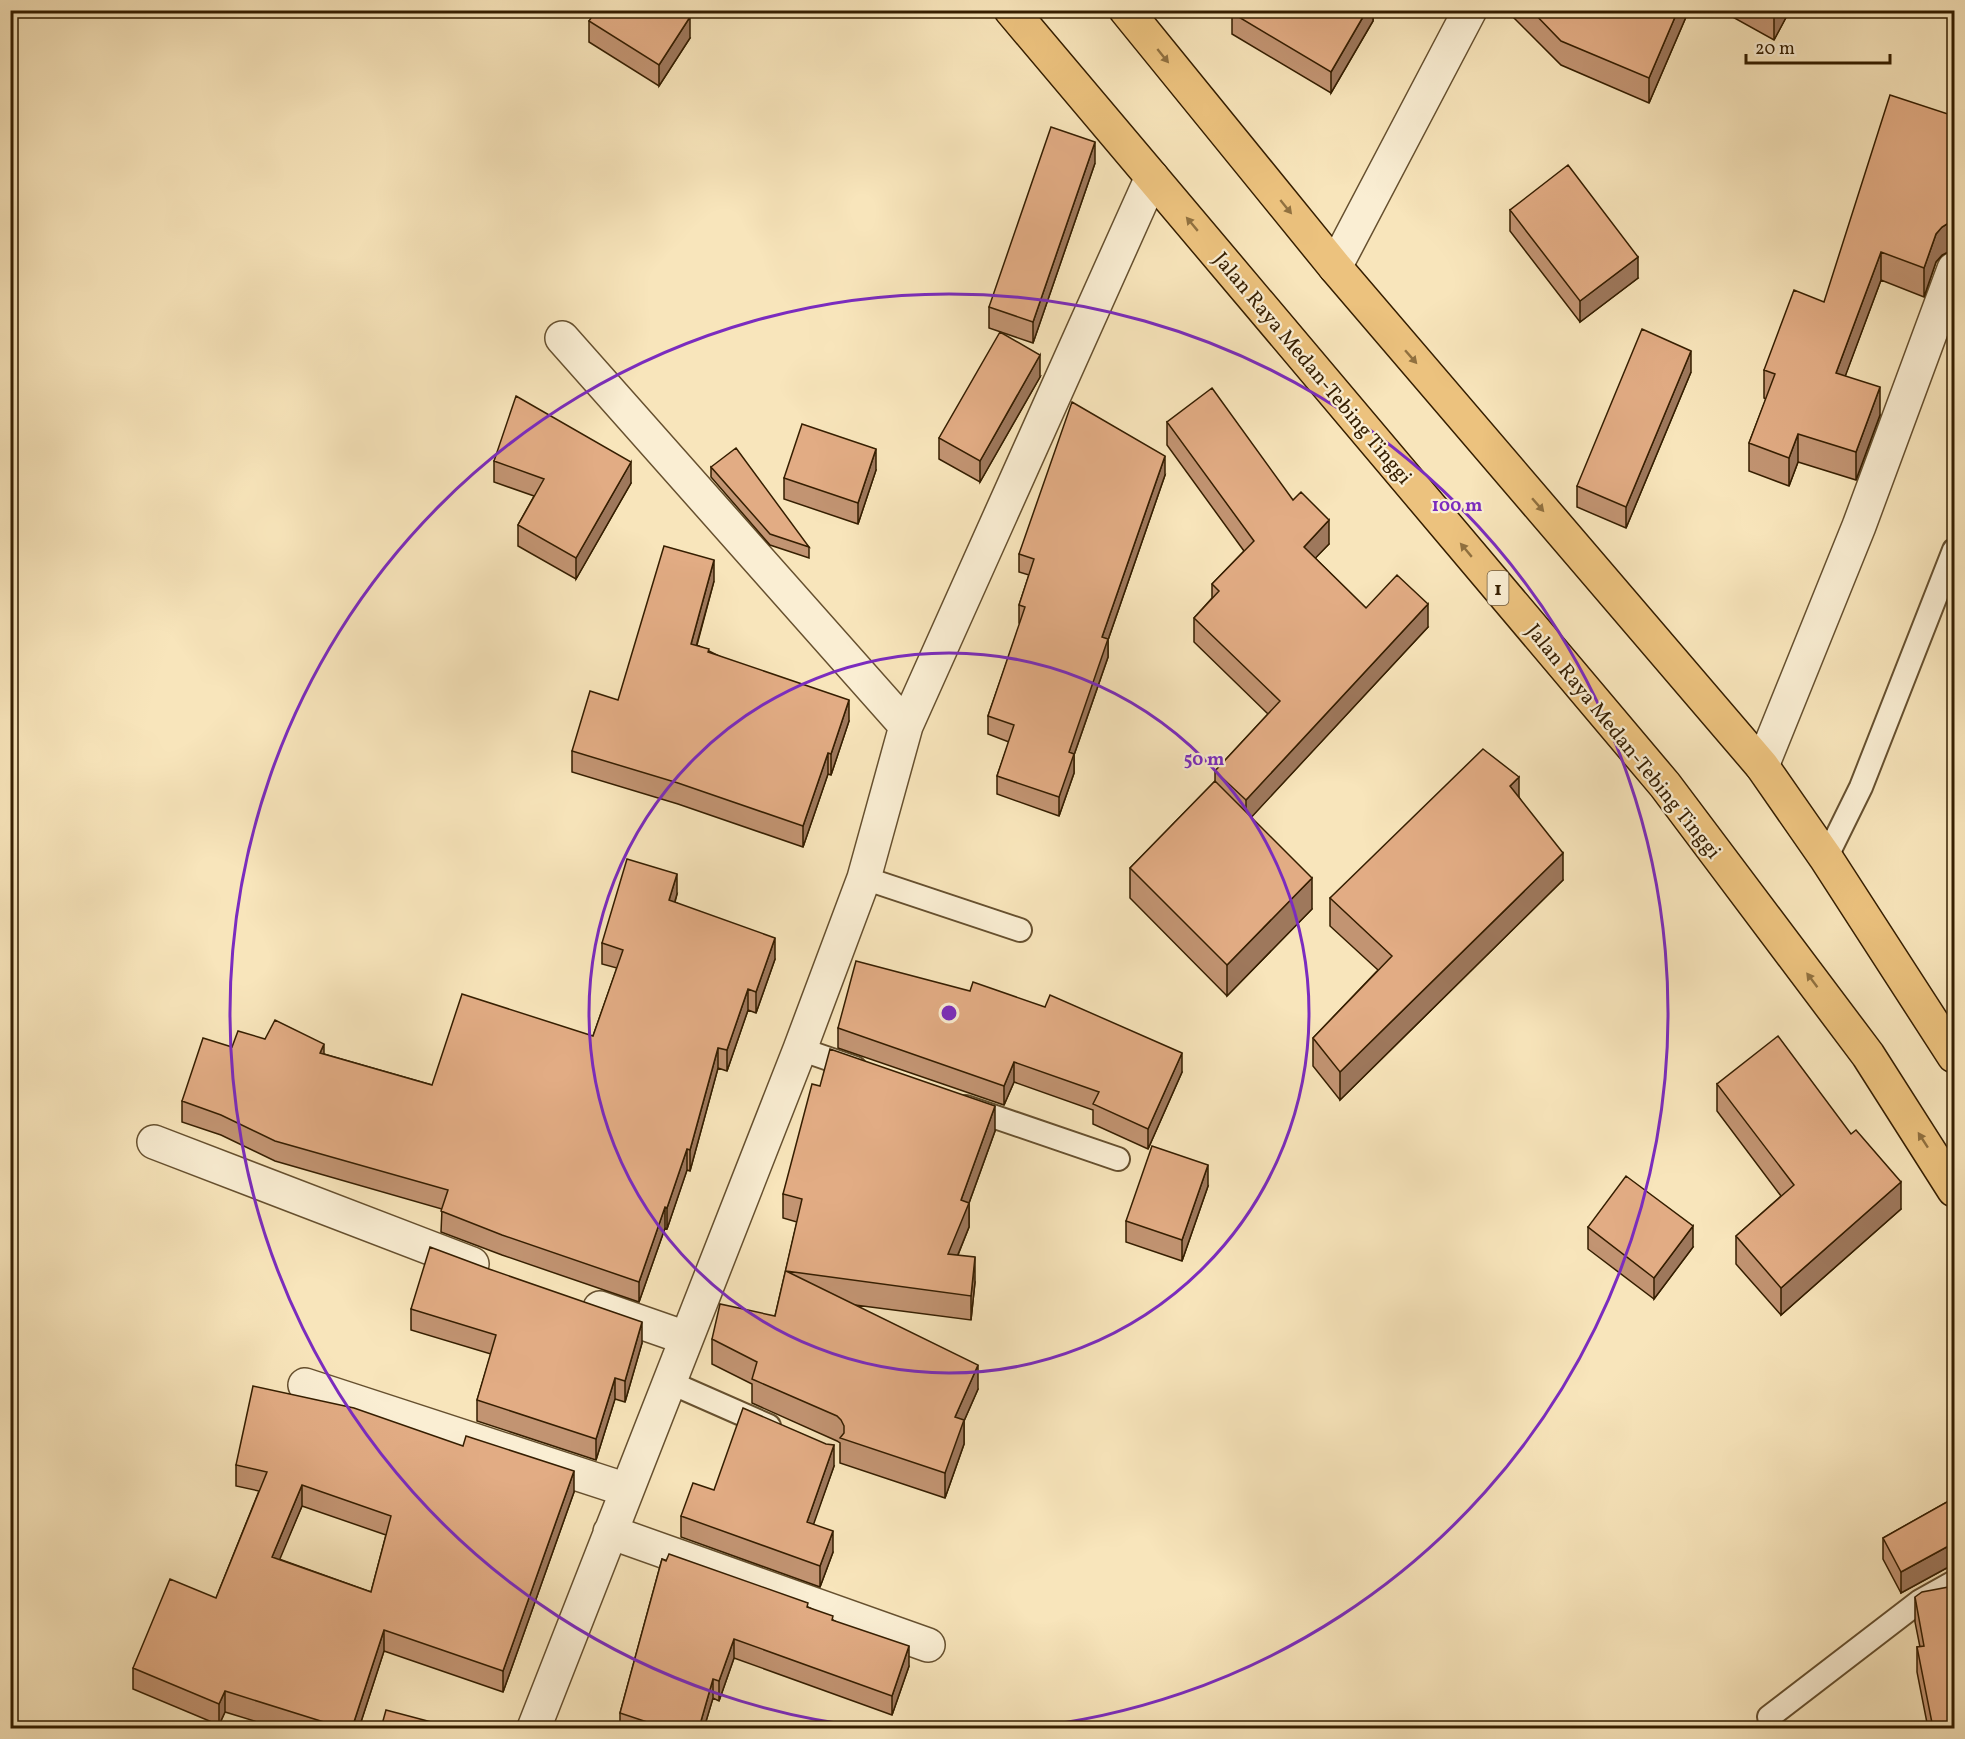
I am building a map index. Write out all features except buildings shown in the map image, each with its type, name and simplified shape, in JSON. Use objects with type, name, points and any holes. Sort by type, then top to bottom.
[{"type":"highway","name":"Jalan Raya Medan-Tebing Tinggi","points":[[1011,10],[1665,785],[1868,1055],[1954,1190]]},
{"type":"highway","points":[[1126,10],[1335,267],[1762,766],[1826,858],[1954,1056]]},
{"type":"street","points":[[1335,267],[1470,10]]},
{"type":"street","points":[[534,1728],[800,1049],[864,878],[906,726],[1152,177]]},
{"type":"street","points":[[1762,766],[1859,526],[1954,269]]},
{"type":"street","points":[[562,338],[906,726]]},
{"type":"street","points":[[154,1142],[496,1273]]},
{"type":"street","points":[[574,1300],[686,1338]]},
{"type":"street","points":[[305,1385],[627,1490]]},
{"type":"street","points":[[610,1532],[928,1645]]},
{"type":"lane","points":[[1826,858],[1861,788],[1954,550]]},
{"type":"lane","points":[[864,878],[1020,930]]},
{"type":"lane","points":[[800,1049],[877,1076]]},
{"type":"lane","points":[[942,1098],[1118,1160]]},
{"type":"lane","points":[[669,1382],[788,1434]]},
{"type":"lane","points":[[1769,1718],[1920,1601],[1954,1582]]}]
